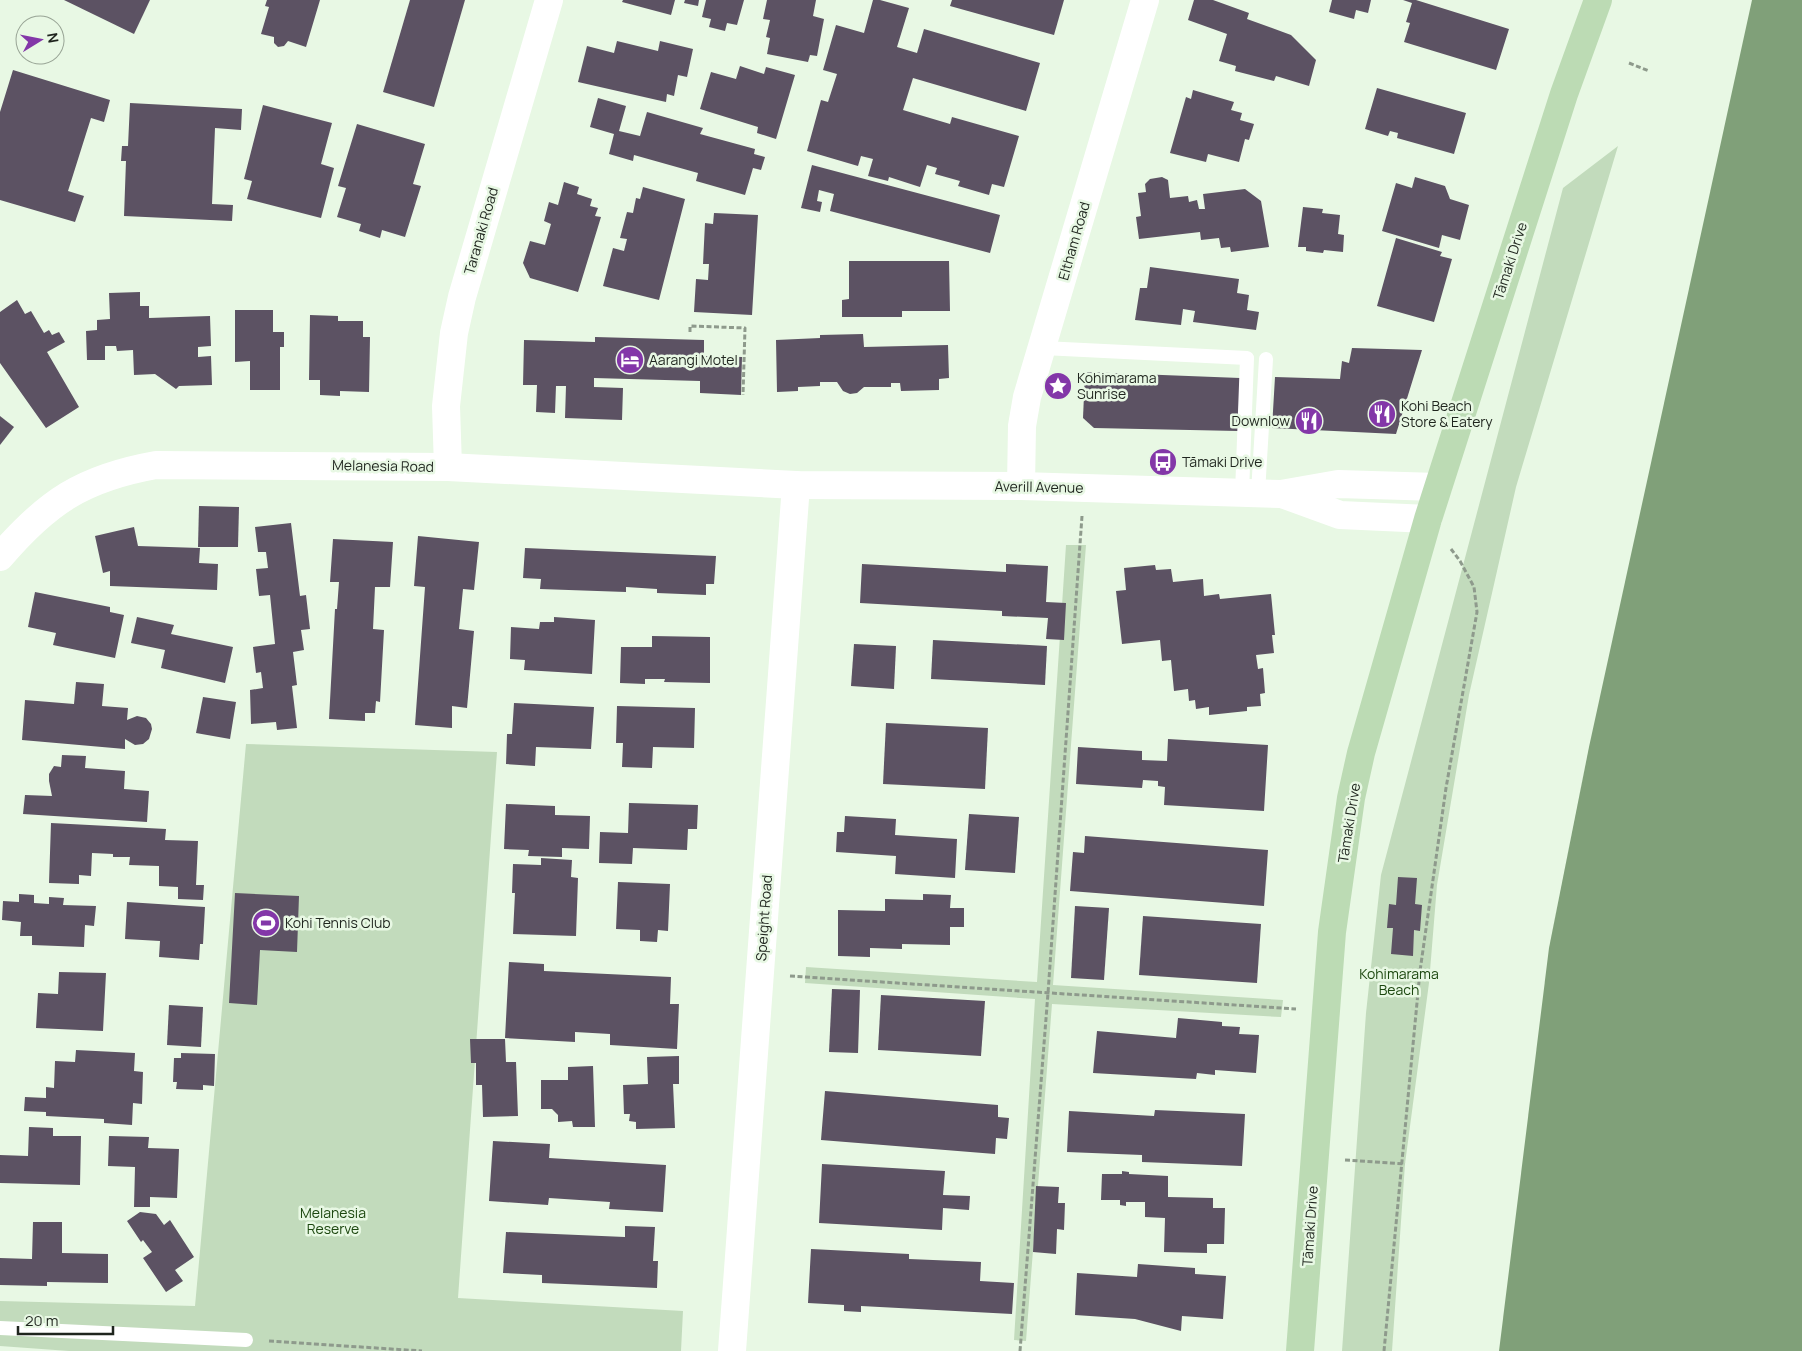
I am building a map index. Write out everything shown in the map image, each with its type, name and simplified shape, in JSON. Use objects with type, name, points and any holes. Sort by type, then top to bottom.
[{"type":"main road","name":"Tāmaki Drive","points":[[1300,1351],[1332,932],[1351,798],[1361,752],[1438,487],[1564,94],[1598,0]]},
{"type":"street","name":"Taranaki Road","points":[[448,467],[446,406],[455,324],[549,0]]},
{"type":"street","name":"Eltham Road","points":[[1020,486],[1022,435],[1027,397],[1145,0]]},
{"type":"street","name":"Melanesia Road","points":[[0,557],[19,534],[42,513],[70,493],[99,480],[129,470],[156,465],[448,467],[796,485]]},
{"type":"street","name":"Averill Avenue","points":[[796,485],[1020,486],[1260,493],[1338,484],[1438,487]]},
{"type":"street","name":"Speight Road","points":[[732,1351],[796,485]]},
{"type":"street","name":"Averill Avenue","points":[[1260,493],[1340,515],[1428,519]]},
{"type":"lane","points":[[1043,348],[1247,358],[1260,493]]},
{"type":"lane","points":[[1260,493],[1266,359]]},
{"type":"lane","points":[[0,1328],[246,1340]]},
{"type":"path","points":[[1629,63],[1649,71]]},
{"type":"path","points":[[690,332],[690,326],[745,328],[743,395]]},
{"type":"path","points":[[1020,1351],[1084,488]]},
{"type":"path","points":[[1384,1351],[1420,971],[1446,788],[1478,612],[1474,587],[1471,581],[1460,561],[1428,519]]},
{"type":"path","points":[[760,974],[1326,1010]]},
{"type":"path","points":[[1315,1157],[1403,1164]]},
{"type":"path","points":[[246,1340],[422,1351]]},
{"type":"green space","name":"Kohimarama Beach","points":[[1618,146],[1516,487],[1469,695],[1437,885],[1429,983],[1405,1164],[1392,1351],[1342,1351],[1366,1013],[1381,875],[1563,188]]},
{"type":"green space","points":[[1066,545],[1086,545],[1053,985],[1283,1000],[1281,1017],[1052,1004],[1026,1341],[1014,1340],[1035,999],[805,983],[806,967],[1037,982]]},
{"type":"green space","name":"Melanesia Reserve","points":[[246,744],[497,752],[458,1298],[683,1311],[681,1351],[69,1351],[0,1346],[0,1301],[195,1306]]},
{"type":"shaded area","points":[[1752,0],[1802,0],[1802,1351],[1499,1351],[1549,948],[1589,747]]},
{"type":"building","points":[[64,0],[150,0],[134,34]]},
{"type":"building","points":[[267,0],[320,0],[306,47],[288,41],[284,46],[278,47],[274,43],[274,37],[261,34],[269,7],[265,6]]},
{"type":"building","points":[[410,0],[465,0],[434,107],[383,92]]},
{"type":"building","points":[[623,0],[675,0],[671,15],[622,2]]},
{"type":"building","points":[[685,0],[699,0],[698,6],[684,3]]},
{"type":"building","points":[[706,0],[744,0],[737,25],[727,23],[725,31],[709,27],[711,19],[702,17]]},
{"type":"building","points":[[767,0],[816,0],[813,16],[824,19],[817,56],[810,55],[808,62],[767,54],[770,38],[766,37],[770,20],[763,19]]},
{"type":"building","points":[[873,0],[880,0],[909,8],[897,47],[917,53],[924,29],[1040,63],[1026,111],[913,78],[903,110],[950,124],[952,117],[1019,136],[1004,187],[992,184],[989,195],[958,186],[960,181],[935,174],[937,168],[927,165],[920,187],[889,177],[888,181],[868,176],[873,159],[861,156],[858,166],[807,151],[821,100],[828,102],[837,74],[823,70],[836,25],[864,33]]},
{"type":"building","points":[[952,0],[1064,0],[1054,35],[950,6]]},
{"type":"building","points":[[1194,0],[1213,0],[1249,13],[1247,19],[1291,35],[1316,60],[1309,86],[1276,76],[1274,81],[1235,71],[1236,66],[1219,61],[1227,34],[1188,20]]},
{"type":"building","points":[[1332,0],[1371,0],[1368,13],[1356,10],[1354,19],[1329,12]]},
{"type":"building","points":[[1403,0],[1416,0],[1509,29],[1496,70],[1404,42],[1410,23],[1406,22],[1412,3]]},
{"type":"building","points":[[617,41],[658,51],[660,41],[693,49],[687,77],[678,75],[674,96],[667,94],[666,102],[578,82],[587,46],[614,53]]},
{"type":"building","points":[[740,66],[764,74],[766,67],[795,75],[776,139],[757,133],[758,127],[700,109],[711,72],[736,79]]},
{"type":"building","points":[[13,70],[110,100],[104,122],[91,118],[68,191],[84,196],[75,222],[0,200],[0,112]]},
{"type":"building","points":[[1377,88],[1466,113],[1454,154],[1397,138],[1398,133],[1390,131],[1388,136],[1365,129]]},
{"type":"building","points":[[1193,90],[1234,102],[1231,110],[1242,113],[1240,120],[1254,124],[1249,140],[1245,139],[1239,162],[1208,154],[1206,162],[1170,153],[1186,97],[1191,99]]},
{"type":"building","points":[[598,98],[626,106],[619,131],[640,136],[647,112],[703,128],[700,134],[755,149],[754,154],[765,157],[761,170],[753,168],[745,195],[696,181],[698,173],[634,155],[633,161],[609,154],[614,134],[590,127]]},
{"type":"building","points":[[130,103],[242,109],[241,130],[215,128],[212,204],[233,205],[232,221],[124,216],[126,161],[121,161],[122,146],[128,146]]},
{"type":"building","points":[[263,105],[332,123],[321,164],[334,168],[321,218],[247,199],[252,181],[244,179]]},
{"type":"building","points":[[357,124],[425,144],[413,184],[421,186],[405,237],[382,230],[380,238],[359,231],[361,224],[337,217],[346,188],[338,186]]},
{"type":"building","points":[[812,165],[1000,215],[990,253],[830,211],[834,194],[819,190],[817,201],[822,202],[820,212],[801,208]]},
{"type":"building","points":[[1162,177],[1168,180],[1170,198],[1188,196],[1189,202],[1197,200],[1199,209],[1205,209],[1203,194],[1245,189],[1261,201],[1269,247],[1231,252],[1230,247],[1221,248],[1219,238],[1201,240],[1200,232],[1139,239],[1136,217],[1141,216],[1138,193],[1146,192],[1145,184],[1150,179]]},
{"type":"building","points":[[1415,177],[1445,186],[1450,199],[1469,205],[1460,240],[1442,235],[1439,248],[1382,231],[1396,183],[1412,188]]},
{"type":"building","points":[[564,182],[579,187],[577,194],[592,199],[590,206],[598,208],[595,216],[601,217],[578,292],[530,278],[523,263],[530,241],[545,245],[551,224],[544,221],[549,202],[558,205]]},
{"type":"building","points":[[643,187],[685,199],[659,300],[603,286],[613,248],[624,251],[627,239],[620,238],[627,212],[633,213],[636,198],[640,199]]},
{"type":"building","points":[[1303,207],[1323,209],[1322,213],[1340,215],[1338,234],[1344,235],[1343,252],[1324,250],[1323,253],[1306,251],[1306,247],[1298,247]]},
{"type":"building","points":[[714,213],[758,215],[752,315],[694,312],[696,279],[708,280],[709,264],[703,264],[705,223],[713,224]]},
{"type":"building","points":[[1396,238],[1442,252],[1440,256],[1452,259],[1434,322],[1377,306]]},
{"type":"building","points":[[849,261],[949,261],[950,311],[902,311],[902,317],[842,317],[842,300],[849,299]]},
{"type":"building","points":[[1150,267],[1239,279],[1237,293],[1249,295],[1247,310],[1259,312],[1256,330],[1193,322],[1195,311],[1183,309],[1181,325],[1135,320],[1140,288],[1147,288]]},
{"type":"building","points":[[140,292],[140,306],[149,306],[149,318],[210,316],[211,346],[198,347],[198,357],[211,356],[212,385],[179,386],[176,389],[155,374],[134,375],[133,350],[117,351],[116,346],[105,346],[105,360],[87,360],[86,331],[97,330],[97,320],[110,319],[109,293]]},
{"type":"building","points":[[17,300],[25,314],[31,311],[44,333],[49,330],[52,335],[59,332],[65,342],[47,352],[79,407],[46,428],[0,363],[0,312]]},
{"type":"building","points":[[235,310],[273,310],[273,332],[284,332],[284,347],[280,347],[280,390],[250,390],[250,361],[235,362]]},
{"type":"building","points":[[310,315],[338,316],[338,321],[363,321],[363,337],[370,337],[369,392],[340,391],[340,396],[320,395],[320,380],[309,380]]},
{"type":"building","points":[[863,334],[864,347],[948,345],[949,378],[939,379],[939,390],[901,391],[900,383],[891,383],[891,387],[864,387],[857,393],[850,394],[843,391],[837,382],[820,382],[820,386],[798,387],[798,391],[777,392],[776,340],[820,338],[820,335]]},
{"type":"building","points":[[595,337],[704,340],[704,356],[742,357],[741,395],[700,393],[700,381],[594,378],[594,387],[623,388],[622,420],[565,418],[566,386],[556,386],[555,413],[536,412],[537,385],[523,385],[524,340],[595,342]]},
{"type":"building","points":[[1352,348],[1422,350],[1396,434],[1272,428],[1275,377],[1340,379],[1342,361],[1349,363]]},
{"type":"building","points":[[1085,372],[1240,378],[1238,431],[1094,428],[1083,418]]},
{"type":"building","points":[[0,416],[14,427],[0,445]]},
{"type":"building","points":[[199,506],[239,507],[238,547],[198,547]]},
{"type":"building","points":[[291,523],[300,596],[306,595],[310,629],[301,630],[304,650],[293,652],[297,685],[292,686],[297,728],[277,730],[276,722],[251,724],[250,690],[263,688],[261,672],[256,673],[253,647],[275,644],[270,595],[259,596],[256,569],[268,568],[266,552],[258,552],[255,527]]},
{"type":"building","points":[[134,527],[138,546],[200,548],[199,563],[218,564],[217,590],[110,586],[110,571],[103,573],[95,536]]},
{"type":"building","points":[[418,536],[479,542],[474,590],[463,589],[459,629],[474,631],[467,708],[452,706],[452,728],[415,725],[425,587],[414,586]]},
{"type":"building","points":[[333,539],[393,542],[390,587],[375,587],[373,629],[384,630],[380,702],[376,701],[375,713],[365,713],[365,721],[329,719],[335,609],[337,609],[339,582],[330,582]]},
{"type":"building","points":[[525,548],[716,556],[714,584],[706,584],[706,595],[657,593],[657,589],[626,587],[626,592],[540,589],[541,579],[523,578]]},
{"type":"building","points":[[862,564],[1006,572],[1006,564],[1048,566],[1046,602],[1066,603],[1064,640],[1046,639],[1048,618],[1002,616],[1002,611],[860,603]]},
{"type":"building","points":[[1155,565],[1156,570],[1171,569],[1173,582],[1203,579],[1204,596],[1219,594],[1220,599],[1271,594],[1275,635],[1272,635],[1274,653],[1256,655],[1258,669],[1263,668],[1265,693],[1260,694],[1261,706],[1247,707],[1247,711],[1209,715],[1209,707],[1196,709],[1195,700],[1189,701],[1188,689],[1174,691],[1171,660],[1162,661],[1160,640],[1122,644],[1116,591],[1126,590],[1124,568]]},
{"type":"building","points":[[35,592],[110,607],[110,612],[124,615],[115,658],[53,645],[56,633],[28,627]]},
{"type":"building","points":[[137,617],[174,625],[171,634],[233,647],[225,683],[161,668],[165,650],[131,643]]},
{"type":"building","points":[[554,617],[595,620],[592,674],[524,670],[525,660],[510,659],[511,627],[539,629],[540,622],[554,622]]},
{"type":"building","points":[[652,636],[710,637],[710,683],[664,682],[665,679],[645,679],[645,684],[620,683],[621,647],[652,647]]},
{"type":"building","points":[[933,640],[1047,646],[1045,685],[931,679]]},
{"type":"building","points":[[854,644],[896,646],[894,689],[851,686]]},
{"type":"building","points":[[76,682],[104,684],[102,706],[128,708],[127,720],[137,716],[146,718],[151,724],[152,729],[149,739],[143,744],[135,745],[125,739],[125,749],[22,740],[25,700],[74,704]]},
{"type":"building","points":[[203,697],[236,702],[230,739],[196,733]]},
{"type":"building","points":[[514,703],[594,707],[591,749],[536,747],[535,766],[506,764],[507,734],[512,734]]},
{"type":"building","points":[[617,706],[695,708],[694,748],[653,747],[652,768],[622,767],[623,743],[616,743]]},
{"type":"building","points":[[886,723],[988,728],[985,789],[883,784]]},
{"type":"building","points":[[1168,739],[1268,745],[1264,811],[1164,805],[1165,787],[1158,786],[1158,781],[1143,780],[1142,788],[1076,784],[1078,747],[1142,751],[1142,760],[1167,761]]},
{"type":"building","points":[[62,755],[86,756],[85,768],[125,771],[124,789],[149,791],[147,822],[23,814],[25,795],[52,796],[49,774],[54,766],[61,767]]},
{"type":"building","points":[[629,803],[698,805],[697,829],[688,829],[687,850],[633,848],[632,864],[599,863],[600,832],[628,833]]},
{"type":"building","points":[[506,804],[555,806],[555,815],[590,816],[589,849],[562,848],[562,857],[528,856],[529,850],[504,849]]},
{"type":"building","points":[[969,814],[1019,817],[1015,873],[965,870]]},
{"type":"building","points":[[845,816],[896,819],[895,835],[957,839],[955,878],[895,874],[896,856],[836,852],[837,832],[844,832]]},
{"type":"building","points":[[51,823],[166,829],[165,840],[198,841],[196,885],[204,885],[203,900],[178,899],[178,887],[159,886],[159,866],[129,865],[130,857],[113,857],[113,854],[92,853],[91,876],[79,875],[79,884],[49,883]]},
{"type":"building","points":[[1085,836],[1268,850],[1264,906],[1070,891],[1073,852],[1084,853]]},
{"type":"building","points":[[541,858],[572,860],[571,877],[578,878],[576,936],[513,934],[515,893],[512,893],[513,864],[541,865]]},
{"type":"building","points":[[1398,877],[1417,878],[1415,904],[1422,905],[1420,931],[1414,930],[1413,956],[1391,954],[1393,928],[1387,928],[1389,904],[1396,905]]},
{"type":"building","points":[[618,882],[670,884],[668,931],[658,930],[657,942],[640,941],[640,930],[616,929]]},
{"type":"building","name":"Kohi Tennis Club","points":[[235,893],[299,896],[297,952],[260,950],[257,1005],[229,1003]]},
{"type":"building","points":[[19,894],[34,895],[34,903],[49,904],[49,897],[64,898],[63,905],[96,906],[94,926],[85,925],[84,947],[32,945],[32,936],[20,936],[21,922],[2,920],[3,901],[19,902]]},
{"type":"building","points":[[923,894],[951,895],[950,908],[964,908],[964,927],[950,927],[950,945],[902,944],[902,949],[870,948],[870,957],[838,956],[838,910],[885,911],[885,899],[923,900]]},
{"type":"building","points":[[127,902],[205,907],[203,944],[200,944],[199,960],[159,957],[160,941],[125,939]]},
{"type":"building","points":[[1075,906],[1109,908],[1104,980],[1071,978]]},
{"type":"building","points":[[1143,916],[1261,924],[1257,983],[1139,975]]},
{"type":"building","points":[[509,962],[544,964],[544,971],[671,977],[670,1004],[679,1004],[677,1049],[610,1045],[610,1034],[575,1032],[575,1042],[505,1038]]},
{"type":"building","points":[[59,972],[106,973],[103,1031],[36,1028],[38,993],[58,994]]},
{"type":"building","points":[[832,989],[860,990],[858,1053],[829,1052]]},
{"type":"building","points":[[881,995],[985,1001],[981,1056],[878,1050]]},
{"type":"building","points":[[169,1005],[203,1007],[201,1047],[167,1045]]},
{"type":"building","points":[[1178,1018],[1222,1022],[1222,1026],[1240,1027],[1239,1034],[1259,1035],[1256,1073],[1215,1070],[1215,1075],[1197,1073],[1196,1079],[1093,1073],[1097,1031],[1176,1038]]},
{"type":"building","points":[[470,1039],[505,1039],[506,1062],[516,1062],[518,1116],[483,1117],[482,1085],[476,1085],[476,1063],[471,1063]]},
{"type":"building","points":[[76,1050],[135,1053],[134,1071],[143,1072],[142,1104],[133,1103],[132,1125],[104,1123],[104,1119],[46,1116],[46,1112],[24,1111],[25,1097],[46,1098],[46,1087],[54,1088],[55,1061],[75,1062]]},
{"type":"building","points":[[181,1053],[215,1054],[214,1086],[203,1085],[203,1090],[176,1089],[177,1082],[173,1082],[174,1058],[181,1058]]},
{"type":"building","points":[[679,1056],[679,1084],[673,1084],[675,1128],[636,1129],[636,1122],[629,1121],[630,1114],[624,1114],[623,1085],[648,1084],[647,1057]]},
{"type":"building","points":[[593,1066],[595,1127],[573,1127],[572,1121],[558,1122],[558,1115],[552,1109],[541,1109],[541,1080],[568,1080],[568,1067]]},
{"type":"building","points":[[825,1091],[998,1105],[998,1117],[1009,1118],[1007,1139],[996,1138],[995,1154],[821,1140]]},
{"type":"building","points":[[1155,1110],[1245,1114],[1242,1166],[1142,1162],[1142,1155],[1067,1152],[1069,1111],[1154,1116]]},
{"type":"building","points":[[29,1127],[53,1128],[53,1136],[81,1136],[80,1185],[0,1183],[0,1155],[28,1156]]},
{"type":"building","points":[[109,1136],[149,1137],[148,1148],[179,1149],[177,1198],[150,1197],[150,1207],[134,1207],[135,1167],[108,1166]]},
{"type":"building","points":[[493,1141],[550,1144],[549,1158],[666,1165],[663,1212],[609,1209],[610,1202],[549,1198],[548,1205],[489,1201]]},
{"type":"building","points":[[822,1164],[945,1171],[943,1195],[970,1196],[969,1210],[943,1208],[942,1230],[819,1223]]},
{"type":"building","points":[[1122,1171],[1129,1172],[1129,1174],[1168,1176],[1168,1197],[1213,1198],[1213,1208],[1225,1208],[1224,1244],[1207,1244],[1207,1253],[1164,1252],[1165,1218],[1145,1217],[1145,1202],[1126,1202],[1126,1206],[1120,1205],[1120,1200],[1101,1200],[1102,1174],[1122,1174]]},
{"type":"building","points":[[1036,1186],[1059,1187],[1058,1203],[1065,1203],[1064,1230],[1057,1229],[1056,1254],[1033,1252]]},
{"type":"building","points":[[140,1212],[156,1214],[164,1225],[170,1220],[194,1257],[175,1270],[183,1281],[166,1292],[143,1258],[152,1252],[143,1240],[141,1242],[127,1221]]},
{"type":"building","points":[[33,1222],[62,1222],[62,1253],[108,1254],[108,1283],[47,1282],[47,1286],[0,1285],[0,1258],[32,1259]]},
{"type":"building","points":[[625,1226],[655,1227],[653,1261],[658,1261],[657,1288],[542,1283],[542,1275],[503,1273],[506,1232],[625,1237]]},
{"type":"building","points":[[811,1249],[909,1254],[909,1259],[981,1262],[980,1281],[1014,1283],[1012,1314],[861,1306],[861,1312],[844,1311],[844,1305],[808,1303]]},
{"type":"building","points":[[1138,1264],[1195,1268],[1195,1274],[1226,1276],[1223,1319],[1182,1316],[1181,1331],[1135,1319],[1075,1315],[1077,1273],[1137,1277]]},
{"type":"place","name":"Aarangi Motel","points":[[630,360]]},
{"type":"place","name":"Kohimarama Sunrise","points":[[1058,386]]},
{"type":"place","name":"Kohi Beach Store & Eatery","points":[[1382,414]]},
{"type":"place","name":"Downlow","points":[[1309,421]]},
{"type":"place","name":"Tāmaki Drive","points":[[1163,462]]},
{"type":"place","name":"Kohi Tennis Club","points":[[266,923]]}]
